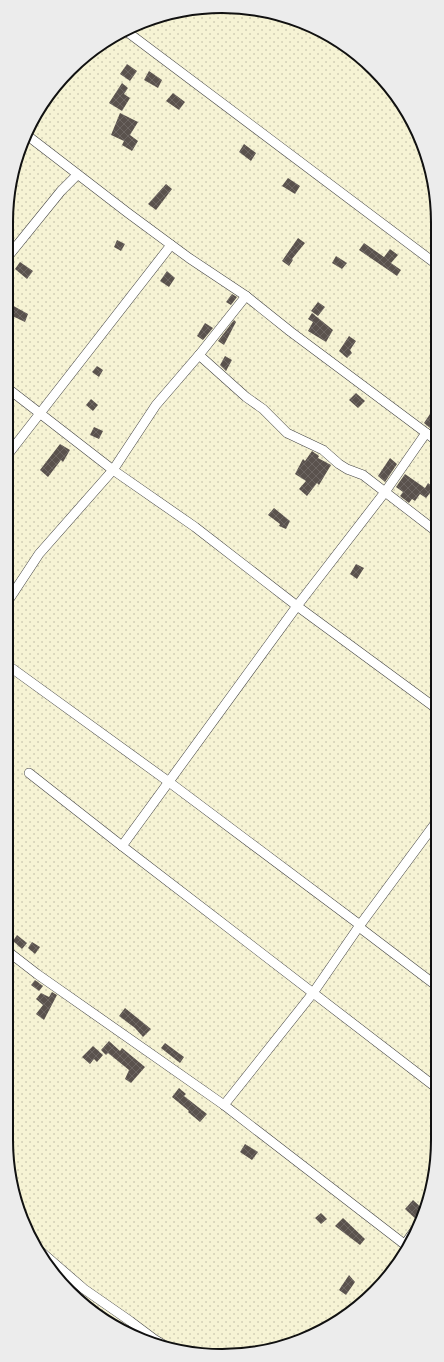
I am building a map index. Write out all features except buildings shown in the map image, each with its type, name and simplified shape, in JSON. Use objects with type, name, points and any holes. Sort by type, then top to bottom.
[{"type":"street","points":[[131,35],[431,260]]},
{"type":"street","points":[[31,138],[77,175],[171,245],[246,296],[291,332],[431,437]]},
{"type":"street","points":[[13,250],[61,191],[77,175]]},
{"type":"street","points":[[13,448],[171,245]]},
{"type":"street","points":[[13,593],[39,554],[113,470],[156,405],[199,355],[246,296]]},
{"type":"street","points":[[199,355],[263,409],[287,433],[323,450],[339,464],[347,469],[363,475],[431,527]]},
{"type":"street","points":[[13,392],[113,470],[195,527],[297,606],[431,705]]},
{"type":"street","points":[[122,846],[297,606],[385,492],[426,433]]},
{"type":"street","points":[[13,669],[169,782],[431,982]]},
{"type":"street","points":[[29,773],[431,1084]]},
{"type":"street","points":[[224,1105],[313,993],[431,829]]},
{"type":"street","points":[[13,955],[37,974],[224,1105],[403,1244]]},
{"type":"street","points":[[52,1261],[84,1289],[150,1336]]},
{"type":"shaded area","points":[[208,13],[236,13],[263,17],[289,24],[326,41],[349,56],[379,84],[396,106],[415,142],[424,168],[431,208],[431,1154],[427,1181],[415,1220],[396,1256],[370,1288],[349,1306],[326,1321],[302,1333],[276,1342],[236,1349],[208,1349],[168,1342],[142,1333],[106,1314],[74,1288],[48,1256],[29,1220],[20,1194],[13,1154],[13,208],[17,181],[29,142],[48,106],[74,74],[106,48],[142,29],[181,17]]}]
